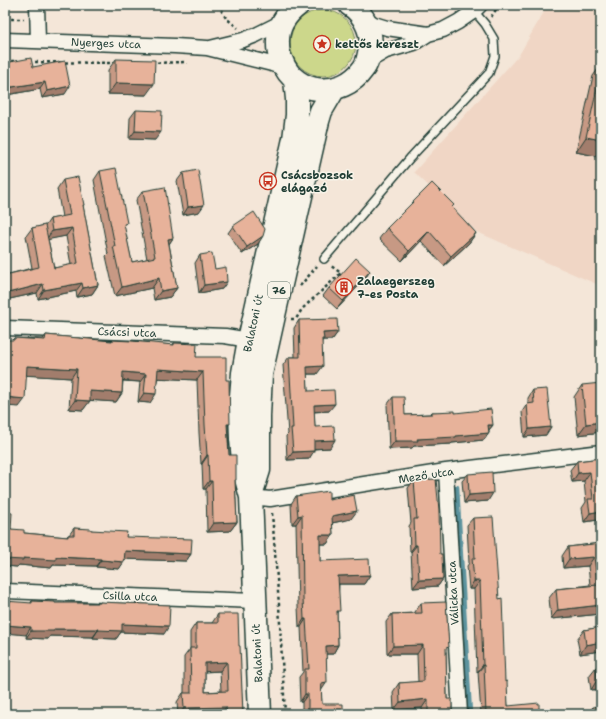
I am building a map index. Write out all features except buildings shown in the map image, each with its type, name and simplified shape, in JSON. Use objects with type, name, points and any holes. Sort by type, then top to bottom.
[{"type":"main road","points":[[282,22],[290,11],[298,5]]},
{"type":"main road","points":[[290,74],[304,86],[324,90],[334,89],[346,85],[364,69],[371,44],[369,30],[355,9]]},
{"type":"main road","name":"76","points":[[282,22],[278,38],[279,53],[290,74]]},
{"type":"main road","name":"Balatoni út","points":[[261,498],[244,471],[240,408],[243,373],[249,340],[294,139],[297,99],[290,74]]},
{"type":"main road","name":"Balatoni út","points":[[260,714],[255,601],[261,498],[259,470],[259,416],[262,374],[274,311],[318,121],[321,111],[334,89]]},
{"type":"street","points":[[37,5],[38,41]]},
{"type":"street","points":[[367,62],[386,51],[414,42],[428,34],[448,27],[458,22],[477,8]]},
{"type":"street","points":[[355,9],[374,24],[387,28],[428,34]]},
{"type":"street","name":"Nyerges utca","points":[[207,48],[243,40],[282,22]]},
{"type":"street","name":"Nyerges utca","points":[[5,40],[207,48],[272,64],[290,74]]},
{"type":"street","name":"Csácsi utca","points":[[5,328],[225,336],[249,340]]},
{"type":"street","name":"Mező utca","points":[[261,498],[446,471],[601,452]]},
{"type":"street","name":"Válicka utca","points":[[446,471],[460,714]]},
{"type":"street","name":"Csilla utca","points":[[5,591],[255,601]]},
{"type":"lane","points":[[324,258],[410,158],[489,73],[496,56],[494,39],[477,8]]},
{"type":"path","points":[[218,5],[226,18],[241,31]]},
{"type":"path","points":[[485,24],[493,16],[499,5]]},
{"type":"path","points":[[5,19],[37,19]]},
{"type":"path","points":[[5,61],[20,62]]},
{"type":"path","points":[[28,62],[119,63]]},
{"type":"path","points":[[151,63],[194,62]]},
{"type":"path","points":[[297,290],[324,258]]},
{"type":"path","points":[[296,319],[302,309],[341,273],[336,269]]},
{"type":"path","points":[[261,498],[279,605],[284,714]]},
{"type":"shaded area","points":[[548,5],[601,5],[601,286],[477,232],[414,172],[519,55]]},
{"type":"green space","points":[[323,10],[336,13],[346,20],[353,30],[356,43],[353,56],[346,66],[336,73],[323,76],[310,73],[300,66],[293,56],[290,43],[293,30],[300,20],[310,13]]},
{"type":"waterway","points":[[457,487],[470,714]]},
{"type":"place","name":"kettős kereszt","points":[[322,44]]},
{"type":"place","name":"Csácsbozsok elágazó","points":[[268,181]]},
{"type":"place","name":"Zalaegerszeg 7-es Posta","points":[[344,287]]}]
